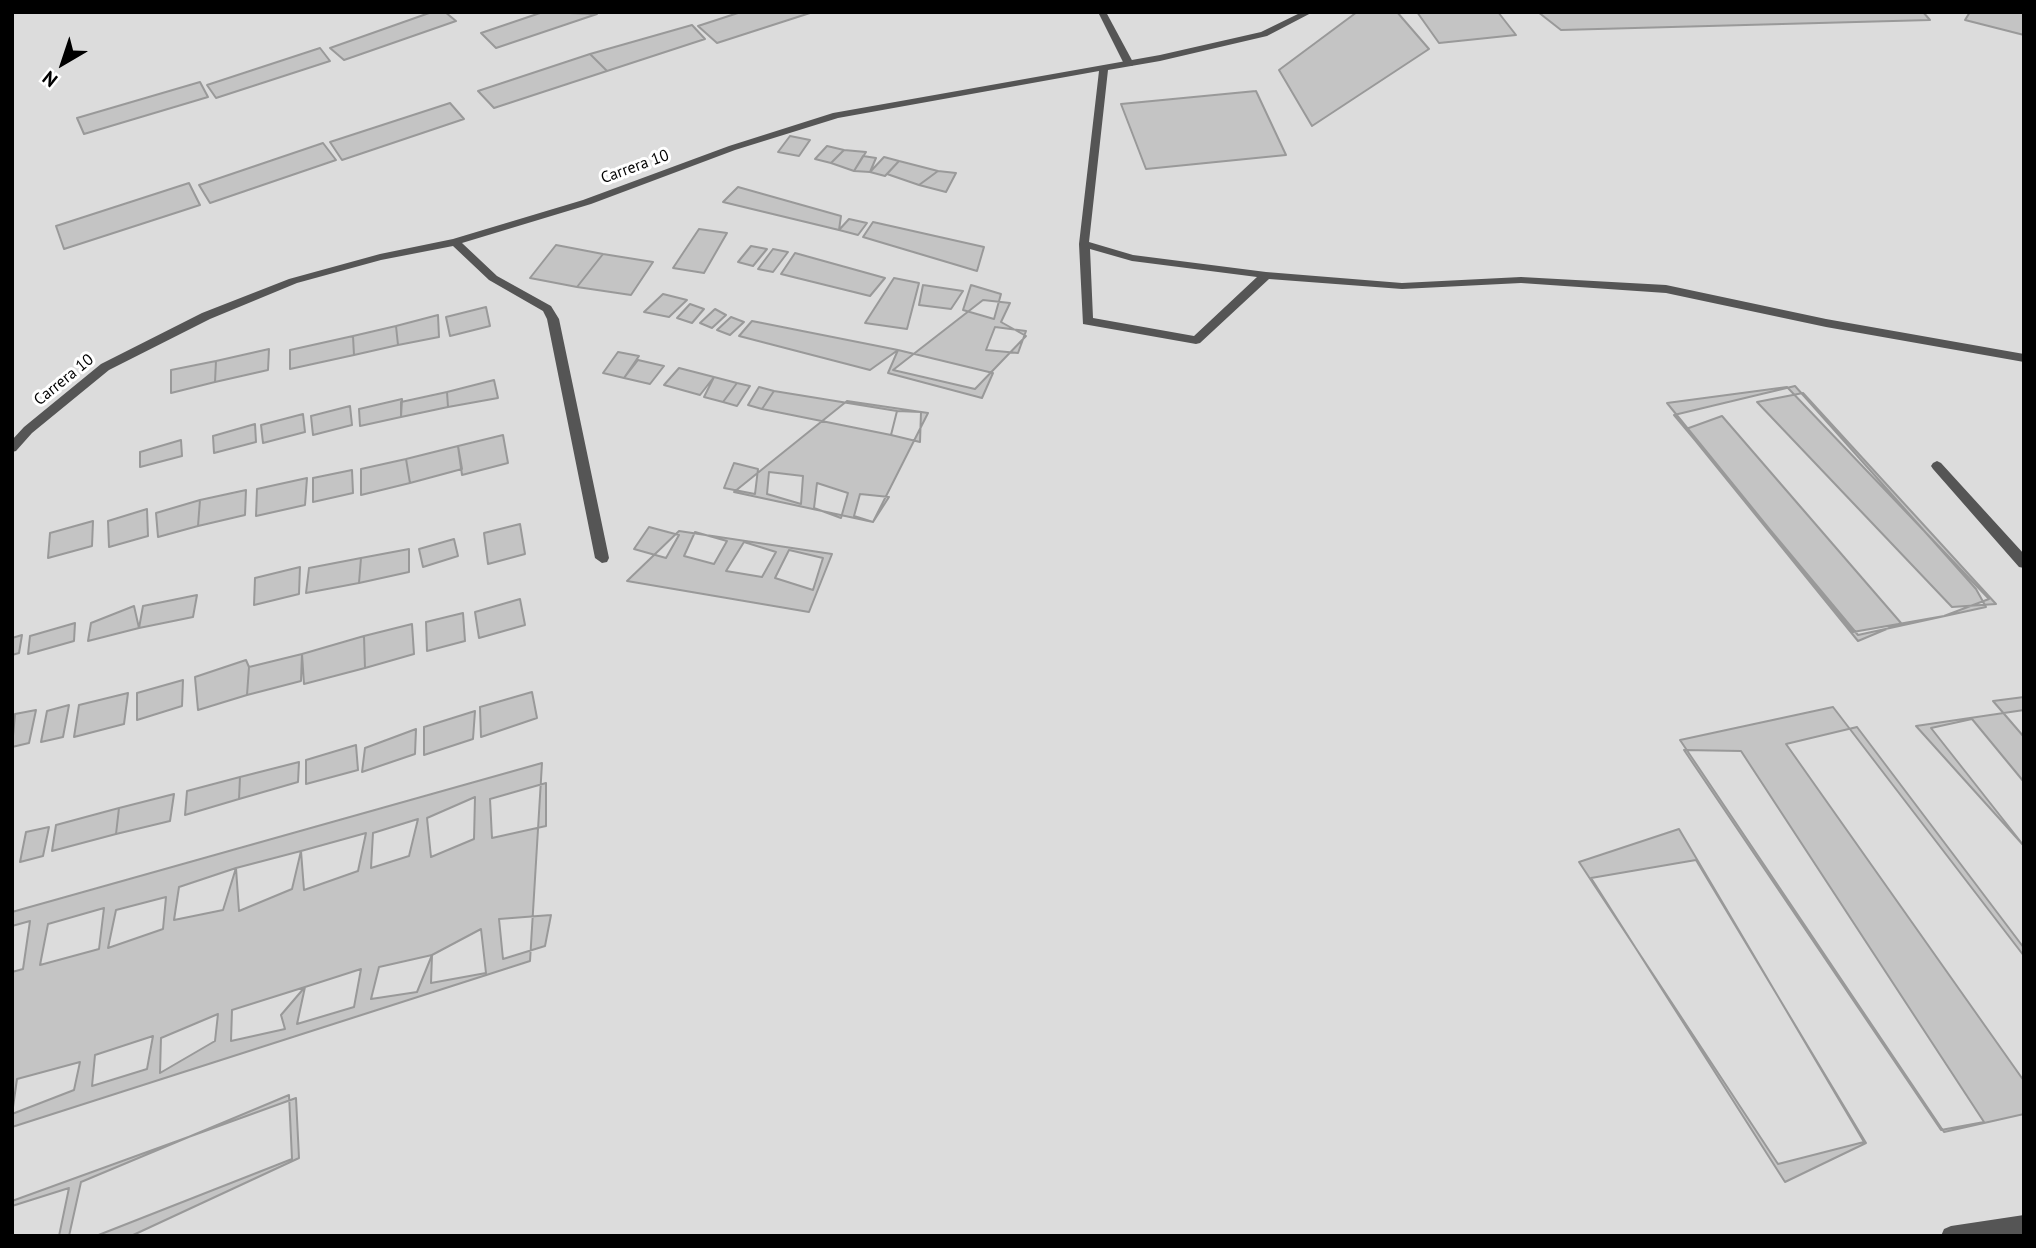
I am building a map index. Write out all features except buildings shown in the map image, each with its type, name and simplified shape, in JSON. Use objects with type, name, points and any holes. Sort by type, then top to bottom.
[{"type":"street","points":[[1102,12],[1129,64]]},
{"type":"street","name":"Carrera 10","points":[[12,448],[28,430],[105,367],[206,316],[293,281],[380,257],[455,242],[587,202],[732,148],[836,115],[1129,64],[1264,34],[1309,12]]},
{"type":"street","points":[[1104,68],[1084,244],[1087,321],[1196,340],[1266,275]]},
{"type":"street","points":[[455,242],[493,278],[547,309],[553,318],[602,558]]},
{"type":"street","points":[[1084,244],[1132,258],[1266,275],[1402,286],[1521,280],[1666,289],[1826,323],[2024,358]]},
{"type":"street","points":[[1937,466],[2024,563]]},
{"type":"street","points":[[1951,1236],[2024,1225]]},
{"type":"shaded area","points":[[12,12],[2024,12],[2024,1236],[12,1236]]}]
